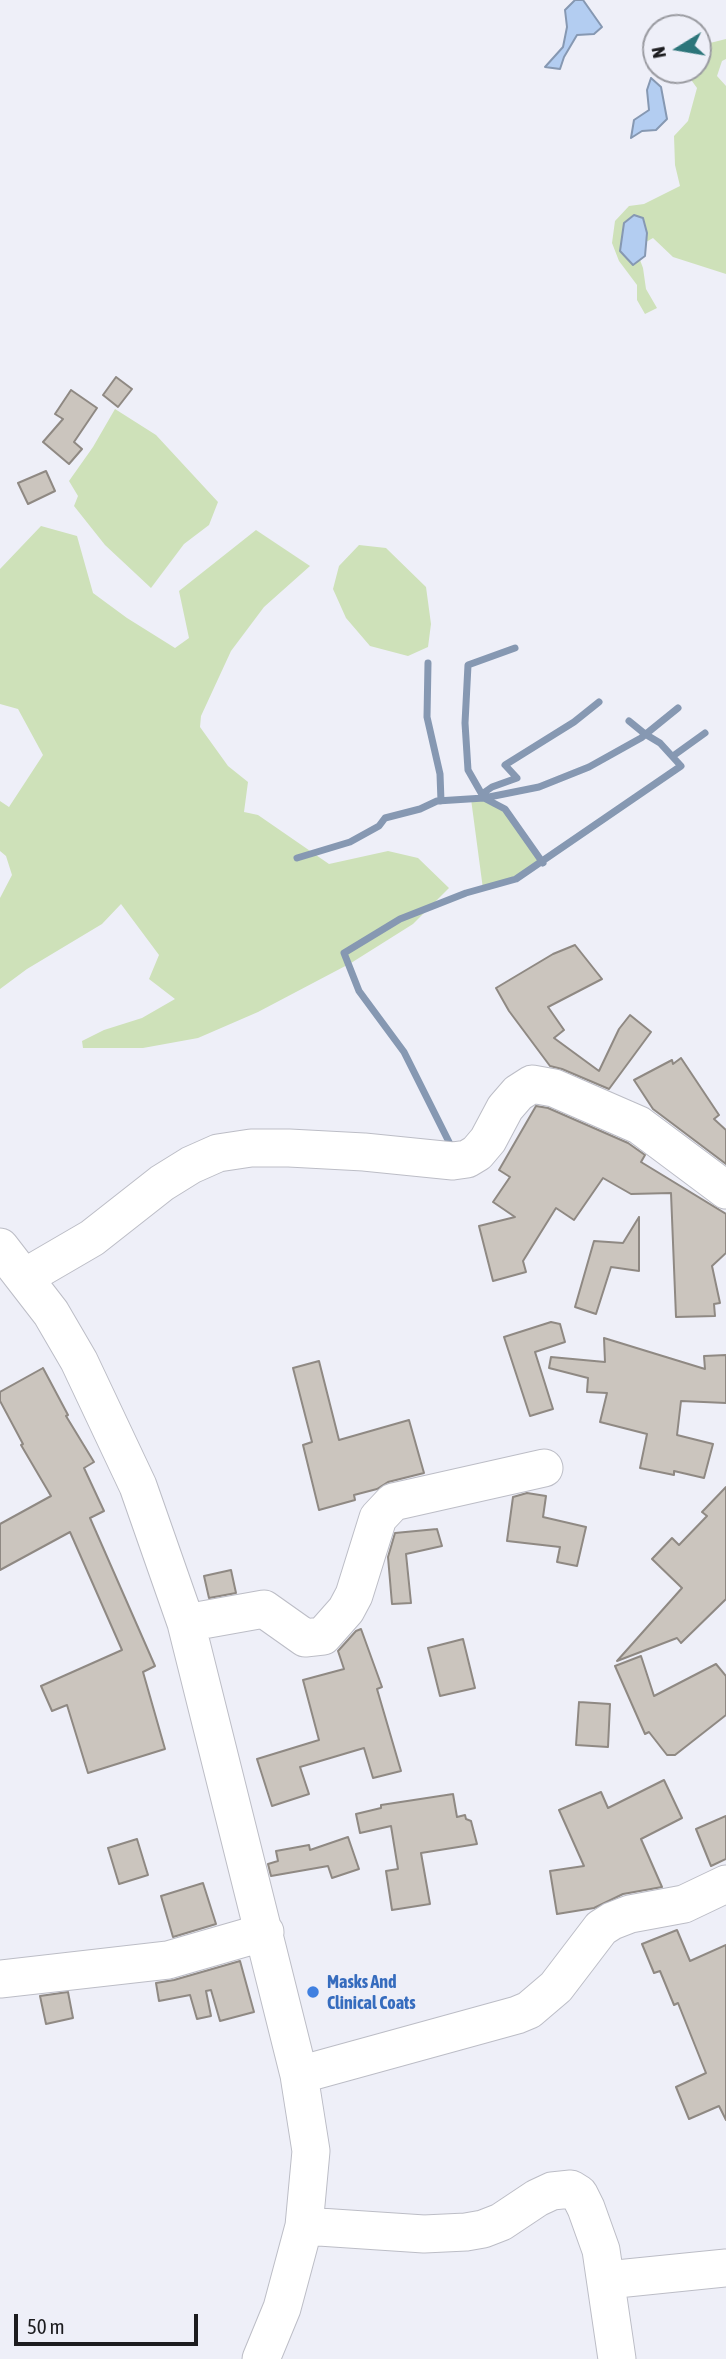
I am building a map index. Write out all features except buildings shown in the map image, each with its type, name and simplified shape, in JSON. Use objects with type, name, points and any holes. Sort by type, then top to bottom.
[{"type":"street","points":[[25,1277],[92,1238],[162,1183],[191,1165],[218,1153],[251,1148],[289,1147],[453,1161],[467,1158],[477,1153],[488,1140],[505,1108],[518,1093],[533,1084],[554,1088],[639,1125],[726,1190]]},
{"type":"street","points":[[0,1247],[51,1313],[79,1361],[138,1486],[186,1623],[299,2075],[311,2151],[303,2226],[282,2308],[261,2359]]},
{"type":"street","points":[[186,1623],[264,1609],[305,1638],[323,1636],[346,1610],[354,1595],[378,1518],[393,1502],[544,1468]]},
{"type":"street","points":[[299,2075],[529,2010],[556,1987],[601,1928],[630,1914],[684,1904],[726,1884]]},
{"type":"street","points":[[0,1979],[168,1960],[265,1933]]},
{"type":"street","points":[[303,2226],[424,2234],[466,2232],[501,2222],[552,2190],[570,2189],[579,2194],[601,2250],[617,2359]]},
{"type":"street","points":[[607,2280],[726,2268]]},
{"type":"green space","points":[[726,39],[726,59],[722,61],[717,76],[726,86],[726,274],[673,257],[653,238],[646,242],[647,233],[632,264],[640,260],[646,289],[657,308],[645,314],[637,300],[637,285],[619,261],[612,243],[615,221],[629,206],[644,204],[680,186],[675,165],[674,136],[688,121],[697,88],[694,84],[712,84],[712,42]]},
{"type":"green space","points":[[115,409],[156,435],[218,502],[209,525],[184,544],[151,588],[105,545],[74,506],[78,496],[69,481]]},
{"type":"green space","points":[[41,526],[77,536],[93,593],[175,648],[189,638],[179,591],[256,530],[310,566],[264,607],[231,651],[201,716],[200,727],[228,766],[248,782],[244,812],[258,815],[329,864],[388,851],[418,858],[449,888],[413,924],[351,963],[258,1012],[198,1038],[143,1048],[83,1048],[82,1041],[104,1030],[142,1018],[175,999],[149,979],[159,955],[121,904],[102,924],[27,969],[0,989],[0,898],[12,875],[6,856],[0,851],[0,801],[9,807],[43,755],[18,709],[0,704],[0,569]]},
{"type":"green space","points":[[359,545],[386,548],[426,587],[431,624],[428,647],[408,656],[370,646],[346,618],[333,589],[339,566]]},
{"type":"green space","points":[[484,798],[505,809],[543,863],[516,879],[483,889],[471,799]]},
{"type":"water","points":[[575,0],[583,0],[602,27],[594,34],[577,35],[560,69],[545,67],[563,47],[567,27],[565,10]]},
{"type":"water","points":[[649,84],[658,84],[661,87],[667,119],[656,130],[642,131],[631,138],[634,120],[649,110]]},
{"type":"water","points":[[634,215],[643,218],[647,233],[645,256],[633,265],[620,251],[624,223]]},
{"type":"waterway","points":[[515,648],[468,665],[465,723],[468,770],[484,798],[505,809],[543,863]]},
{"type":"waterway","points":[[428,663],[427,717],[440,774],[441,801]]},
{"type":"waterway","points":[[482,794],[492,787],[517,778],[505,765],[574,722],[599,702]]},
{"type":"waterway","points":[[297,858],[350,842],[379,826],[385,818],[420,809],[437,801],[484,798],[539,787],[589,767],[641,738],[678,708]]},
{"type":"waterway","points":[[450,1144],[404,1052],[359,991],[344,953],[400,919],[466,893],[516,879],[681,766],[660,743],[629,721]]},
{"type":"waterway","points":[[673,756],[705,733]]},
{"type":"place","name":"Masks And Clinical Coats","points":[[313,1992]]}]
